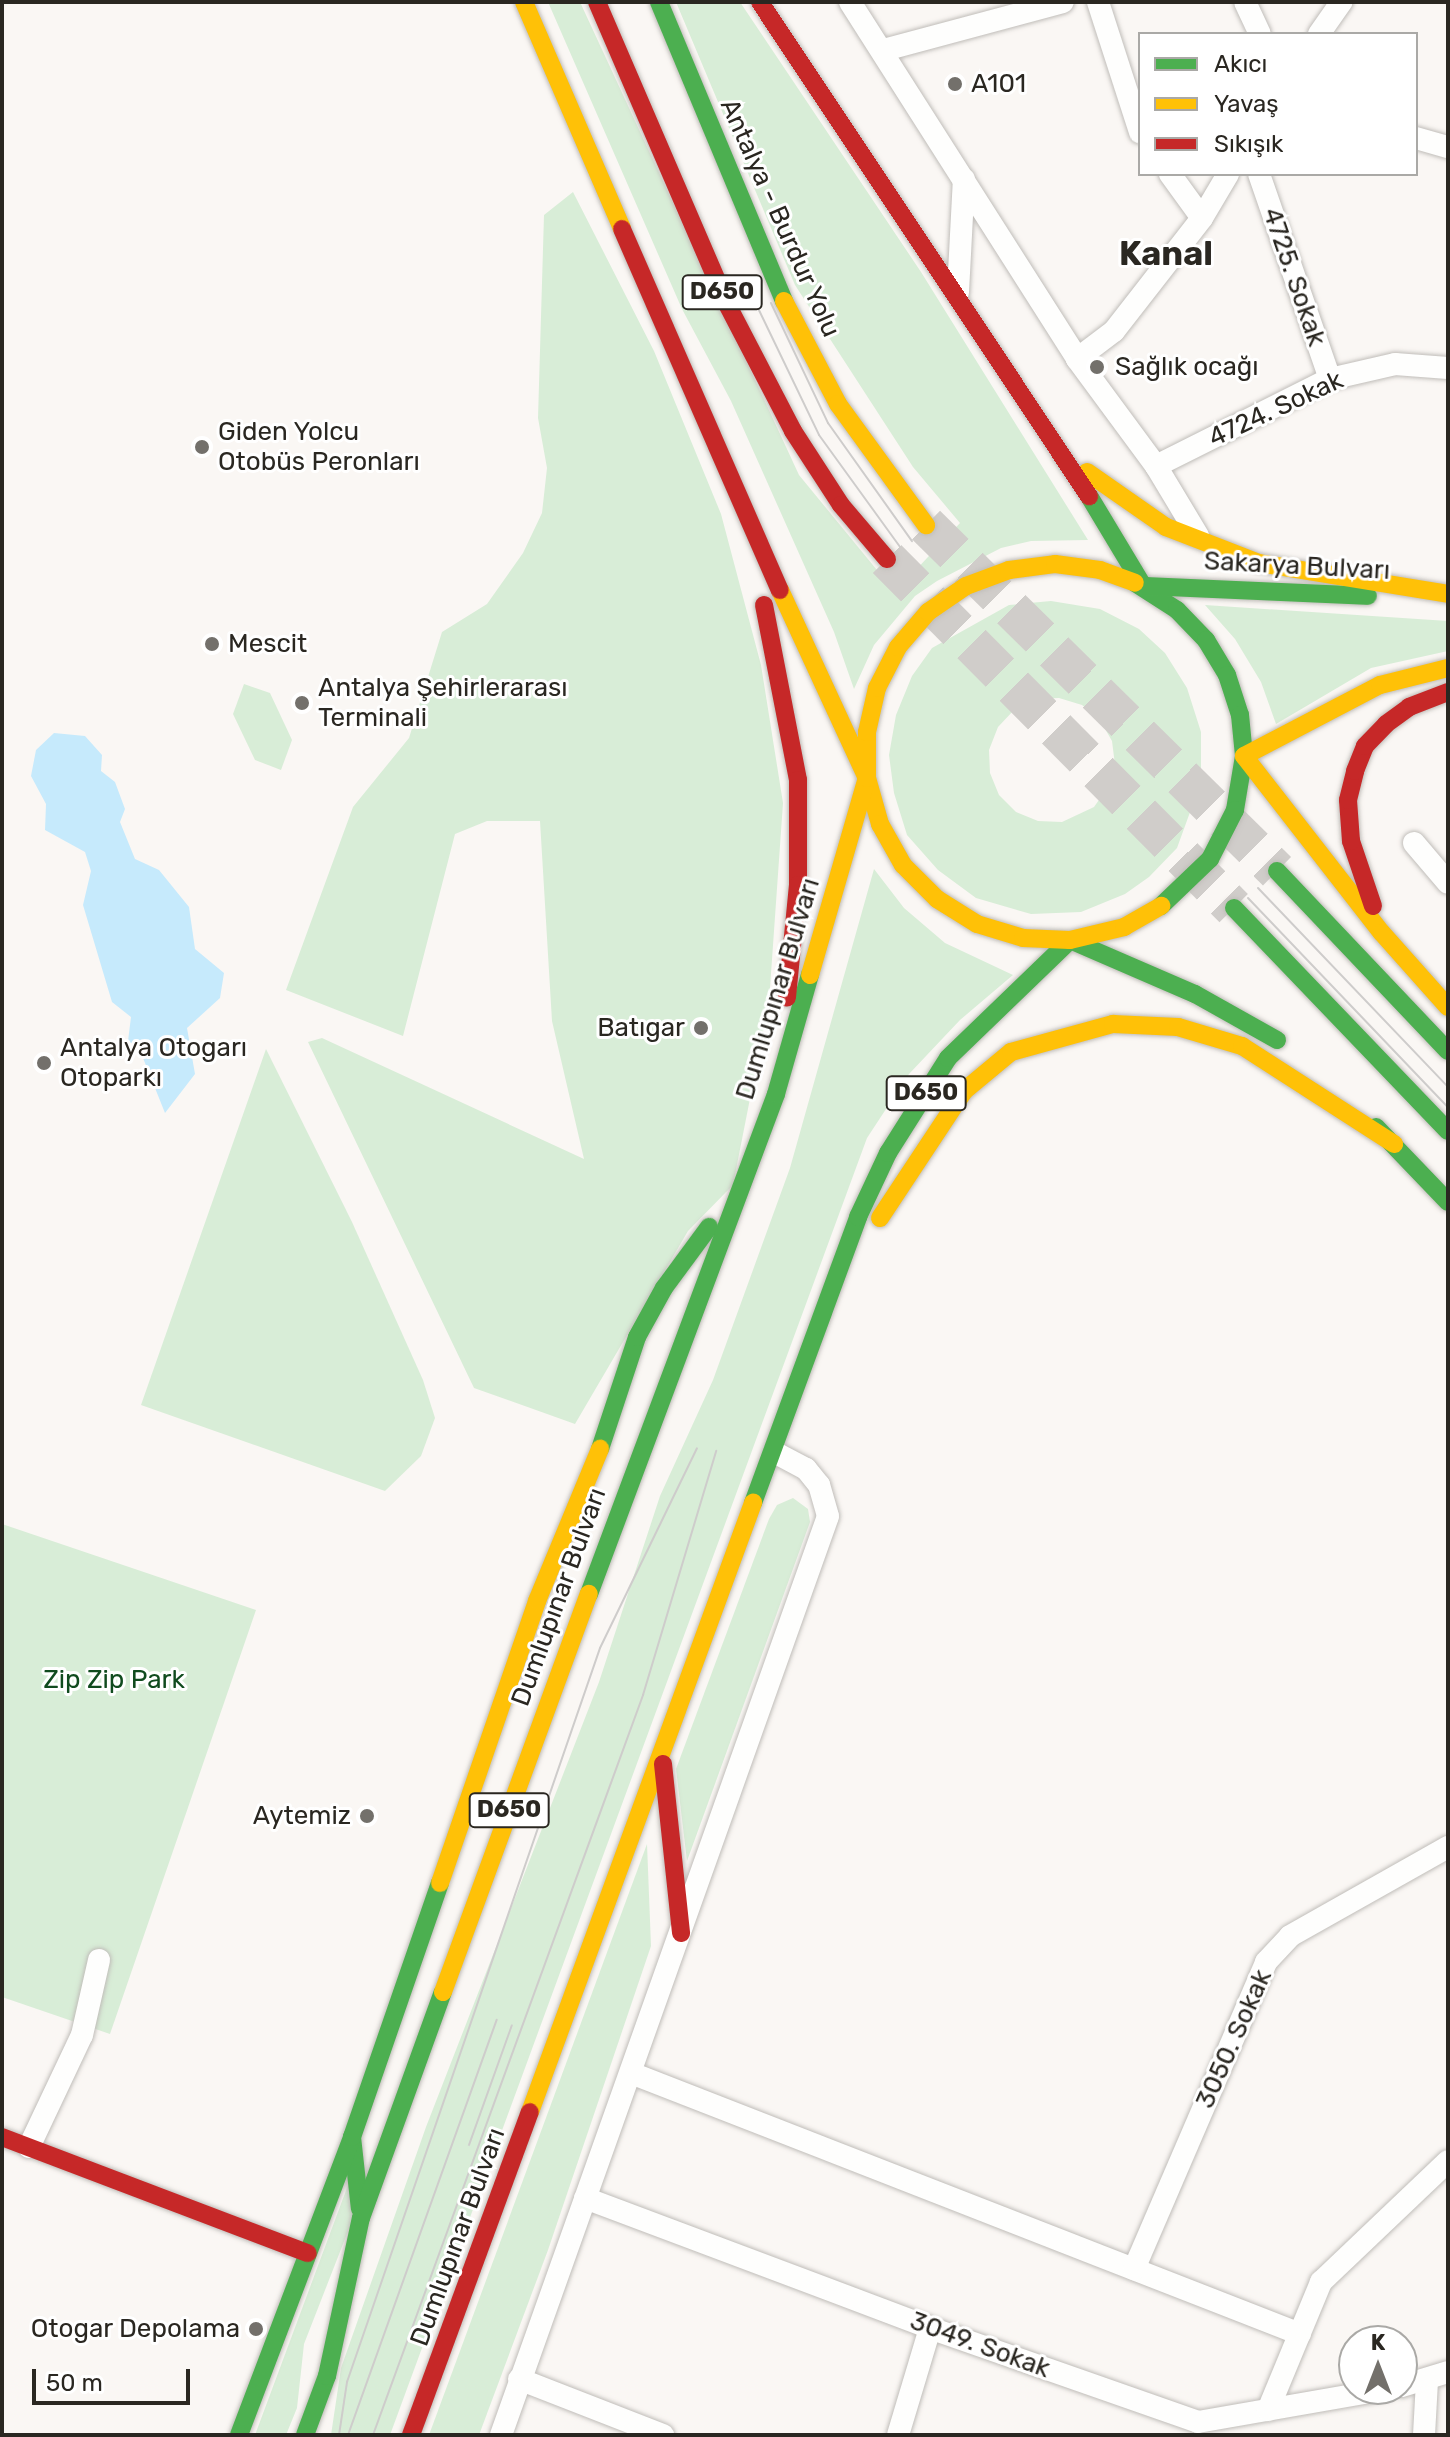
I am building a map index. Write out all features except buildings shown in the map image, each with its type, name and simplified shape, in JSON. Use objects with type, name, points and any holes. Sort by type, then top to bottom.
[{"type":"main road","points":[[524,2],[750,527],[867,778],[888,838],[903,865],[937,899],[977,924],[1023,938],[1070,940],[1124,927],[1172,900],[1210,859],[1235,810],[1244,756],[1240,715],[1220,663],[1177,610],[1143,586],[1100,570],[1055,564],[1009,570],[966,586],[928,612],[898,647],[877,688],[867,732],[867,778]]},
{"type":"main road","name":"D650","points":[[597,2],[727,304],[786,417],[841,505],[887,559]]},
{"type":"main road","name":"Antalya - Burdur Yolu","points":[[659,2],[775,285],[838,404],[926,525]]},
{"type":"main road","points":[[760,2],[1064,455],[1143,586]]},
{"type":"main road","points":[[1064,455],[1127,502],[1203,544],[1259,563],[1324,577],[1448,594]]},
{"type":"main road","points":[[750,527],[798,780],[798,885],[776,1094]]},
{"type":"main road","name":"Sakarya Bulvarı","points":[[1143,586],[1448,601]]},
{"type":"main road","points":[[1244,756],[1380,685],[1448,668]]},
{"type":"main road","points":[[1382,933],[1351,841],[1348,800],[1355,771],[1365,746],[1386,724],[1409,707],[1448,692]]},
{"type":"main road","points":[[1244,756],[1382,933],[1448,1007]]},
{"type":"main road","name":"Dumlupınar Bulvarı","points":[[305,2435],[327,2376],[361,2218],[735,1192],[776,1094],[867,778]]},
{"type":"main road","points":[[1277,871],[1448,1051]]},
{"type":"main road","points":[[1234,908],[1448,1131]]},
{"type":"main road","points":[[1070,940],[1195,994],[1291,1051]]},
{"type":"main road","name":"Dumlupınar Bulvarı","points":[[411,2435],[837,1284],[858,1217],[888,1153],[948,1058],[1070,940]]},
{"type":"main road","points":[[837,1284],[964,1091],[1011,1052],[1054,1037],[1113,1024],[1165,1026],[1242,1046],[1394,1144]]},
{"type":"main road","points":[[1313,1067],[1394,1144],[1448,1202]]},
{"type":"main road","points":[[239,2435],[352,2137],[537,1601],[600,1449],[637,1337],[664,1288],[735,1192]]},
{"type":"main road","points":[[662,1756],[681,1933]]},
{"type":"main road","points":[[2,2137],[308,2253]]},
{"type":"main road","points":[[352,2137],[361,2218]]},
{"type":"street","points":[[850,2],[884,50],[1077,359],[1156,466],[1203,544]]},
{"type":"street","points":[[884,50],[1063,2]]},
{"type":"street","points":[[1098,2],[1138,126]]},
{"type":"street","points":[[1245,2],[1259,32]]},
{"type":"street","points":[[1320,32],[1341,2]]},
{"type":"street","points":[[1418,139],[1448,147]]},
{"type":"street","points":[[1171,176],[1202,218]]},
{"type":"street","points":[[1077,359],[1114,331],[1202,218],[1227,176]]},
{"type":"street","name":"4725. Sokak","points":[[1260,176],[1330,379]]},
{"type":"street","points":[[958,297],[964,179]]},
{"type":"street","name":"4724. Sokak","points":[[1156,466],[1330,379],[1395,364],[1448,368]]},
{"type":"street","points":[[1414,843],[1448,883]]},
{"type":"street","points":[[501,2435],[828,1516],[819,1485],[806,1469],[774,1452]]},
{"type":"street","name":"3050. Sokak","points":[[1134,2269],[1266,1962],[1290,1936],[1448,1847]]},
{"type":"street","points":[[29,2147],[82,2035],[99,1960]]},
{"type":"street","points":[[631,2073],[1300,2334]]},
{"type":"street","points":[[1268,2410],[1321,2282],[1448,2161]]},
{"type":"street","name":"3049. Sokak","points":[[585,2198],[1199,2429],[1268,2410],[1338,2398]]},
{"type":"street","points":[[898,2435],[930,2328]]},
{"type":"street","points":[[1418,2382],[1438,2377],[1424,2435]]},
{"type":"street","points":[[519,2379],[663,2435]]},
{"type":"green space","points":[[548,2],[580,2],[799,475],[895,592],[960,523],[913,467],[795,285],[676,2],[740,2],[921,272],[1088,540],[1031,541],[1001,548],[937,581],[915,596],[874,645],[854,689],[834,632],[731,401],[682,309]]},
{"type":"green space","points":[[573,192],[654,351],[721,514],[761,665],[783,803],[769,1002],[733,1185],[688,1231],[575,1424],[474,1388],[308,1042],[322,1038],[584,1159],[552,1021],[540,821],[487,821],[455,834],[403,1036],[286,990],[353,807],[409,738],[442,632],[487,604],[523,553],[542,513],[547,468],[538,418],[544,215]]},
{"type":"green space","points":[[1051,601],[1100,609],[1139,629],[1165,653],[1187,688],[1201,732],[1201,782],[1177,848],[1149,877],[1125,894],[1081,912],[1031,914],[976,898],[938,870],[907,835],[894,793],[889,755],[896,715],[912,676],[932,648],[1009,605]],"holes":[[[1059,698],[1082,705],[1100,720],[1112,741],[1115,765],[1108,787],[1094,807],[1062,822],[1038,821],[1016,812],[999,795],[990,773],[989,750],[998,727],[1014,710],[1035,699]]]},
{"type":"green space","points":[[1205,605],[1448,621],[1448,651],[1371,668],[1276,724],[1261,682],[1235,639]]},
{"type":"green space","points":[[244,684],[270,693],[292,740],[281,770],[255,760],[233,714]]},
{"type":"green space","points":[[874,869],[904,908],[945,943],[1013,975],[960,1020],[909,1074],[867,1138],[390,2435],[331,2435],[341,2368],[426,2127],[599,1682],[660,1496],[713,1380],[790,1168]]},
{"type":"green space","points":[[266,1049],[352,1222],[423,1380],[435,1418],[421,1456],[385,1491],[141,1405]]},
{"type":"green space","points":[[793,1498],[808,1509],[810,1522],[687,1861],[676,1769],[769,1519],[777,1505]]},
{"type":"green space","name":"Zip Zip Park","points":[[2,1524],[256,1610],[110,2034],[2,1997]]},
{"type":"green space","points":[[647,1844],[651,1946],[548,2250],[479,2435],[429,2435]]},
{"type":"green space","points":[[351,2177],[359,2203],[304,2344],[297,2408],[286,2435],[255,2435]]},
{"type":"water","points":[[54,733],[85,736],[102,755],[101,771],[115,782],[125,809],[120,822],[135,859],[159,870],[189,907],[195,949],[224,973],[220,998],[187,1028],[195,1074],[165,1113],[139,1048],[128,1041],[131,1017],[112,1002],[83,905],[91,871],[85,852],[45,830],[46,804],[31,776],[36,750]]},
{"type":"tunnel","points":[[926,525],[1277,871]]},
{"type":"tunnel","points":[[887,559],[1234,908]]},
{"type":"tram line","points":[[771,303],[828,423],[912,541]]},
{"type":"tram line","points":[[757,306],[819,435],[900,547]]},
{"type":"tram line","points":[[1258,888],[1448,1087]]},
{"type":"tram line","points":[[1248,898],[1448,1107]]},
{"type":"tram line","points":[[339,2435],[347,2382],[600,1648],[697,1448]]},
{"type":"tram line","points":[[373,2435],[643,1695],[716,1451]]},
{"type":"tram line","points":[[348,2435],[497,2020]]},
{"type":"tram line","points":[[469,2145],[512,2025]]},
{"type":"traffic: fast","points":[[659,2],[784,301]]},
{"type":"traffic: fast","points":[[1089,496],[1143,586]]},
{"type":"traffic: fast","points":[[1135,583],[1177,610],[1206,640],[1227,675],[1240,715],[1244,756],[1235,810],[1210,859],[1161,906]]},
{"type":"traffic: fast","points":[[1143,586],[1368,596]]},
{"type":"traffic: fast","points":[[1277,871],[1448,1051]]},
{"type":"traffic: fast","points":[[1234,908],[1448,1131]]},
{"type":"traffic: fast","points":[[1070,940],[1195,994],[1277,1040]]},
{"type":"traffic: fast","points":[[753,1503],[858,1217],[888,1153],[948,1058],[1070,940]]},
{"type":"traffic: fast","points":[[589,1594],[776,1094],[810,975]]},
{"type":"traffic: fast","points":[[1376,1127],[1448,1202]]},
{"type":"traffic: fast","points":[[600,1449],[637,1337],[664,1288],[709,1227]]},
{"type":"traffic: fast","points":[[239,2435],[352,2137],[440,1883]]},
{"type":"traffic: fast","points":[[305,2435],[327,2376],[361,2218],[443,1992]]},
{"type":"traffic: fast","points":[[352,2137],[360,2209]]},
{"type":"traffic: slow","points":[[524,2],[622,229]]},
{"type":"traffic: slow","points":[[784,301],[838,404],[926,525]]},
{"type":"traffic: slow","points":[[1087,472],[1166,527],[1259,563],[1448,594]]},
{"type":"traffic: slow","points":[[810,975],[867,778],[867,732],[877,688],[898,647],[928,612],[966,586],[1009,570],[1055,564],[1100,570],[1135,583]]},
{"type":"traffic: slow","points":[[780,590],[867,778],[880,824],[903,865],[937,899],[977,924],[1023,938],[1070,940],[1124,927],[1161,906]]},
{"type":"traffic: slow","points":[[1244,756],[1380,685],[1448,668]]},
{"type":"traffic: slow","points":[[1244,756],[1382,933],[1448,1007]]},
{"type":"traffic: slow","points":[[880,1218],[964,1091],[1011,1052],[1113,1024],[1178,1027],[1242,1046],[1394,1144]]},
{"type":"traffic: slow","points":[[440,1883],[537,1601],[600,1449]]},
{"type":"traffic: slow","points":[[530,2112],[753,1503]]},
{"type":"traffic: slow","points":[[443,1992],[589,1594]]},
{"type":"traffic: jam","points":[[597,2],[727,304],[793,431],[841,505],[887,559]]},
{"type":"traffic: jam","points":[[760,2],[1089,496]]},
{"type":"traffic: jam","points":[[622,229],[780,590]]},
{"type":"traffic: jam","points":[[764,605],[798,780],[798,885],[787,997]]},
{"type":"traffic: jam","points":[[1373,906],[1351,841],[1348,800],[1355,771],[1365,746],[1386,724],[1409,707],[1448,692]]},
{"type":"traffic: jam","points":[[663,1764],[681,1933]]},
{"type":"traffic: jam","points":[[411,2435],[530,2112]]},
{"type":"traffic: jam","points":[[2,2137],[308,2253]]},
{"type":"place","name":"A101","points":[[955,84]]},
{"type":"place","name":"Sağlık ocağı","points":[[1097,367]]},
{"type":"place","name":"Giden Yolcu Otobüs Peronları","points":[[202,447]]},
{"type":"place","name":"Mescit","points":[[212,644]]},
{"type":"place","name":"Antalya Şehirlerarası Terminali","points":[[302,703]]},
{"type":"place","name":"Batıgar","points":[[701,1028]]},
{"type":"place","name":"Antalya Otogarı Otoparkı","points":[[44,1063]]},
{"type":"place","name":"Aytemiz","points":[[367,1816]]},
{"type":"place","name":"Otogar Depolama","points":[[256,2329]]},
{"type":"district","name":"Kanal","points":[[1166,254]]}]
